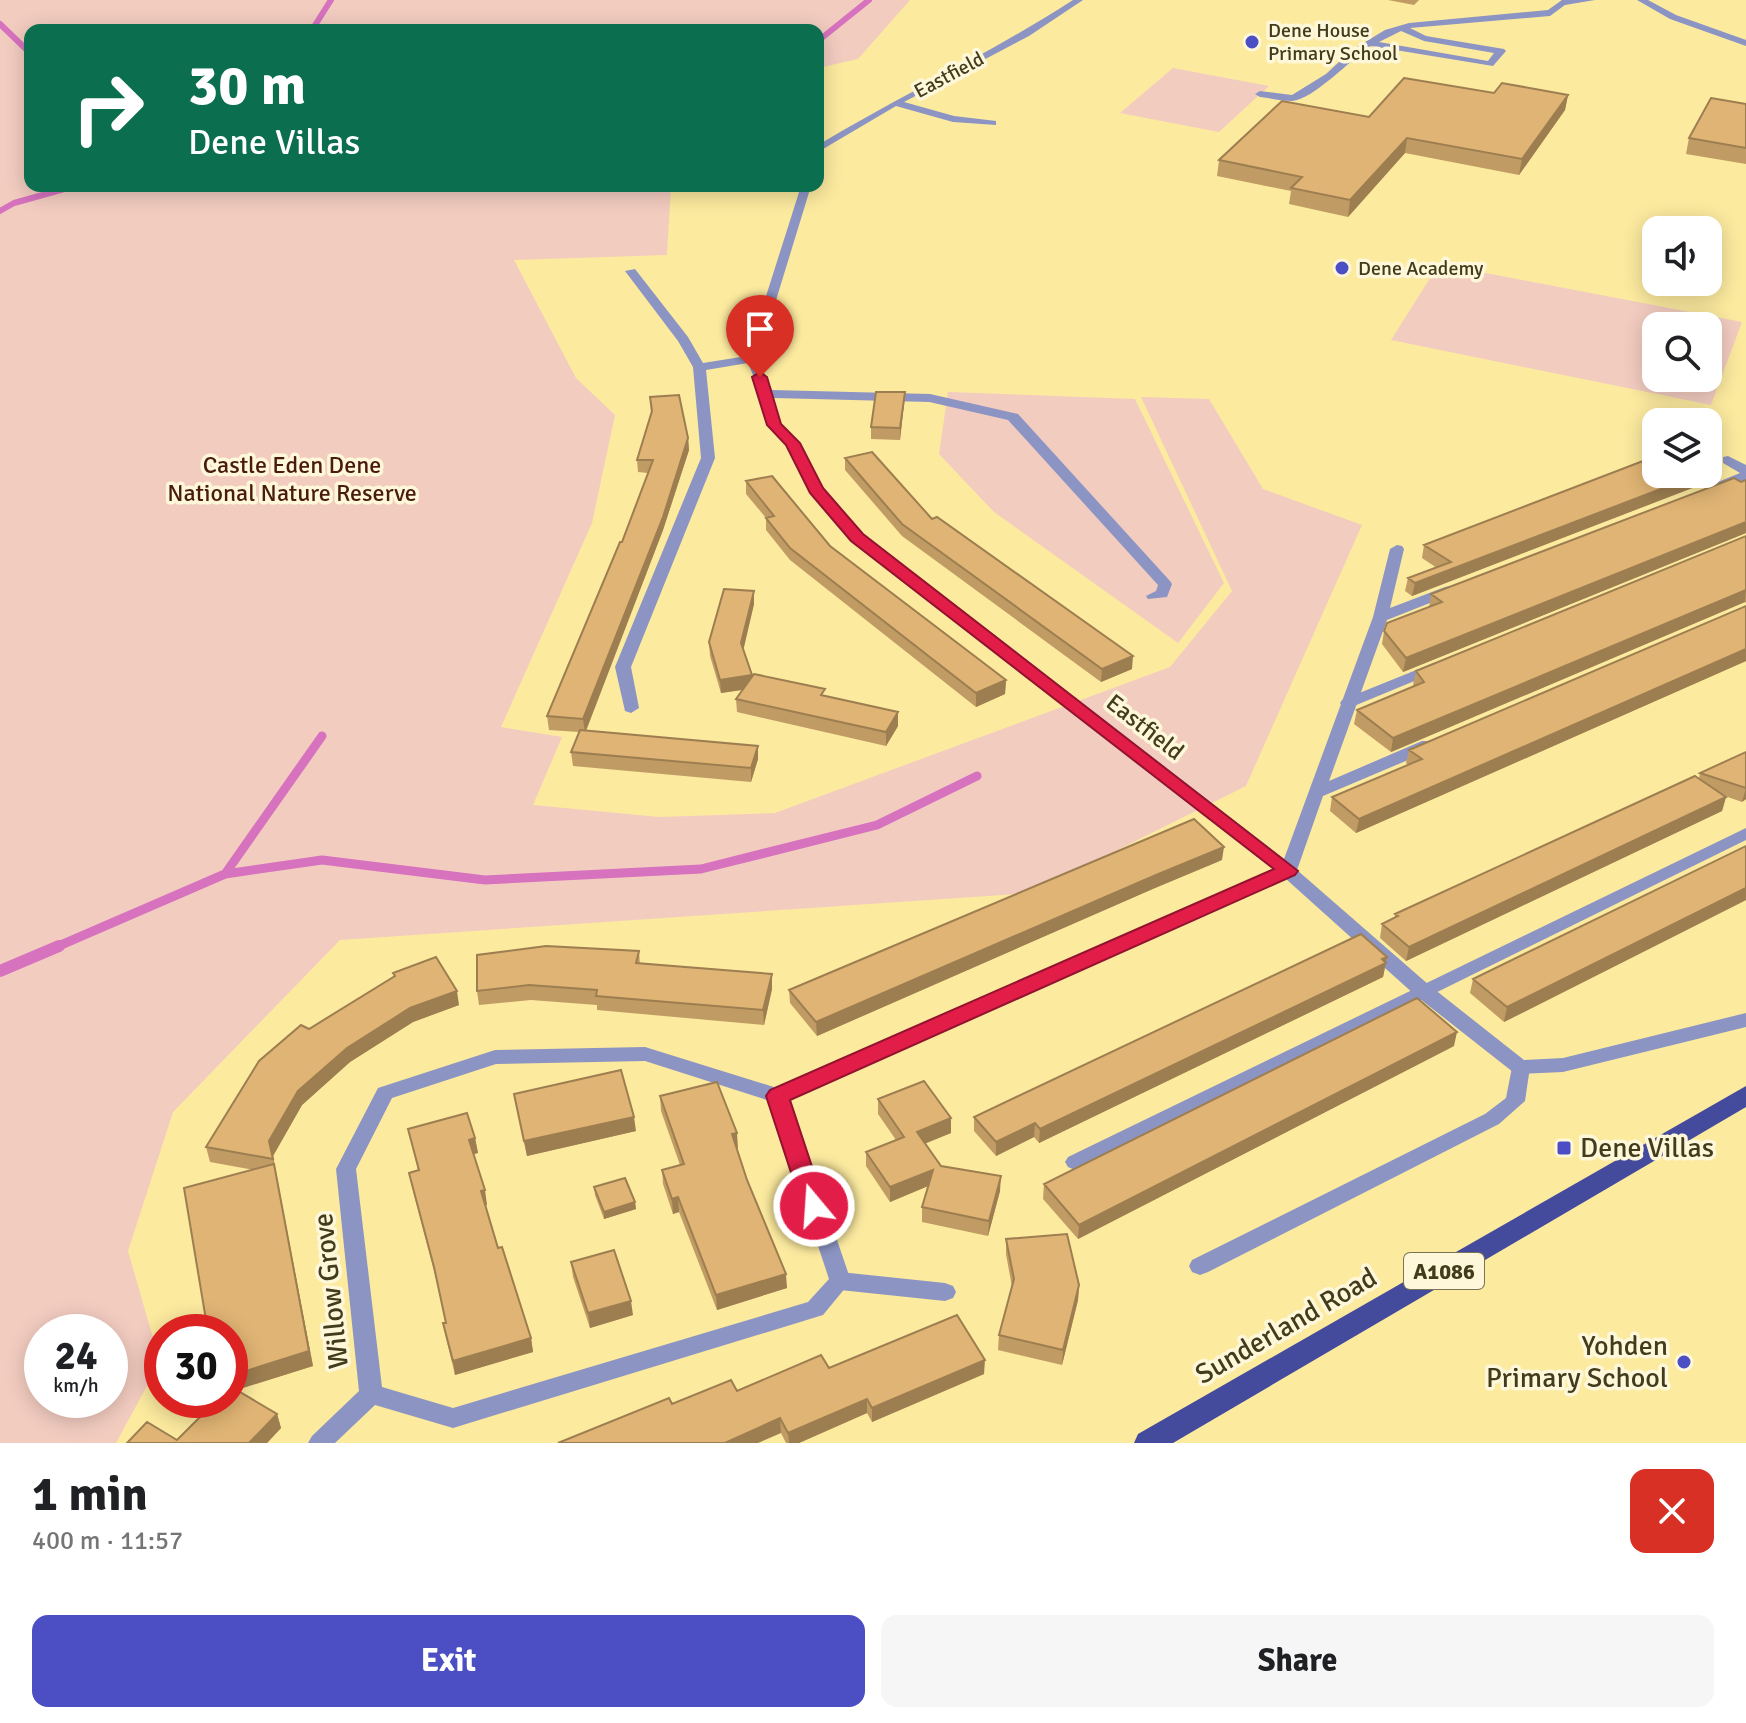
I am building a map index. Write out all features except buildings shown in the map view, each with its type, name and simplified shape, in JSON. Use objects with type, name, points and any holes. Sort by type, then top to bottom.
[{"type":"main road","name":"Sunderland Road","points":[[1148,1443],[1746,1095]]},
{"type":"street","name":"Eastfield","points":[[824,145],[895,103],[1026,34],[1079,0]]},
{"type":"street","points":[[1260,94],[1294,98],[1329,76],[1370,43],[1402,28],[1550,13],[1565,2],[1591,0]]},
{"type":"street","points":[[1641,0],[1673,17],[1746,43]]},
{"type":"street","points":[[1370,43],[1490,64],[1501,51],[1424,38],[1402,28]]},
{"type":"street","points":[[895,103],[953,119],[992,123]]},
{"type":"street","points":[[699,367],[752,359],[804,192]]},
{"type":"street","points":[[631,271],[684,340],[699,367],[708,458],[623,667],[631,708]]},
{"type":"street","name":"Eastfield","points":[[752,359],[767,394],[774,425],[792,443],[816,490],[857,537],[1288,871],[1422,990],[1520,1067]]},
{"type":"street","points":[[767,394],[930,398],[1013,417],[1165,584],[1162,594],[1153,596]]},
{"type":"street","points":[[1702,493],[1746,473],[1728,460]]},
{"type":"street","points":[[945,1292],[840,1281],[778,1096],[1288,871],[1380,617],[1397,549]]},
{"type":"street","points":[[1380,617],[1468,583]]},
{"type":"street","points":[[1348,703],[1452,661]]},
{"type":"street","points":[[1314,794],[1444,738]]},
{"type":"street","points":[[1075,1162],[1746,833]]},
{"type":"street","points":[[1200,1266],[1492,1119],[1515,1101],[1520,1067],[1563,1065],[1746,1020]]},
{"type":"street","name":"Willow Grove","points":[[778,1096],[645,1054],[495,1057],[385,1093],[346,1169],[371,1394],[453,1418],[815,1309],[840,1281]]},
{"type":"street","points":[[320,1443],[371,1394]]},
{"type":"green space","name":"Castle Eden Dene National Nature Reserve","points":[[0,0],[910,0],[858,59],[824,67],[824,24],[24,24],[24,192],[671,192],[667,255],[514,260],[576,378],[615,415],[592,523],[501,727],[562,737],[533,805],[659,817],[775,813],[1170,667],[1232,591],[1141,397],[1209,399],[1263,489],[1362,525],[1246,786],[1031,893],[340,940],[173,1112],[128,1251],[146,1314],[144,1391],[116,1443],[0,1443]]},
{"type":"green space","points":[[1173,68],[1269,86],[1219,132],[1120,113]]},
{"type":"green space","points":[[1439,264],[1690,312],[1642,312],[1642,391],[1391,340]]},
{"type":"green space","points":[[1722,318],[1742,322],[1722,376]]},
{"type":"green space","points":[[948,392],[1135,399],[1224,583],[1178,643],[994,512],[939,454]]},
{"type":"green space","points":[[1647,392],[1716,392],[1711,405]]},
{"type":"waterway","points":[[316,24],[331,0]]},
{"type":"waterway","points":[[824,36],[869,0]]},
{"type":"waterway","points":[[0,24],[24,47]]},
{"type":"waterway","points":[[0,211],[14,203],[53,192]]},
{"type":"waterway","points":[[225,874],[322,736]]},
{"type":"waterway","points":[[225,874],[322,860],[485,880],[701,869],[877,825],[977,776]]},
{"type":"waterway","points":[[54,948],[225,874]]},
{"type":"waterway","points":[[0,971],[59,946]]},
{"type":"place","name":"Dene House Primary School","points":[[1252,42]]},
{"type":"place","name":"Dene Academy","points":[[1342,268]]},
{"type":"place","name":"Dene Villas","points":[[1564,1148]]},
{"type":"place","name":"Yohden Primary School","points":[[1684,1362]]},
{"type":"route","points":[[760,377],[774,425],[792,443],[816,490],[857,537],[1288,871],[778,1096],[814,1206]]}]
